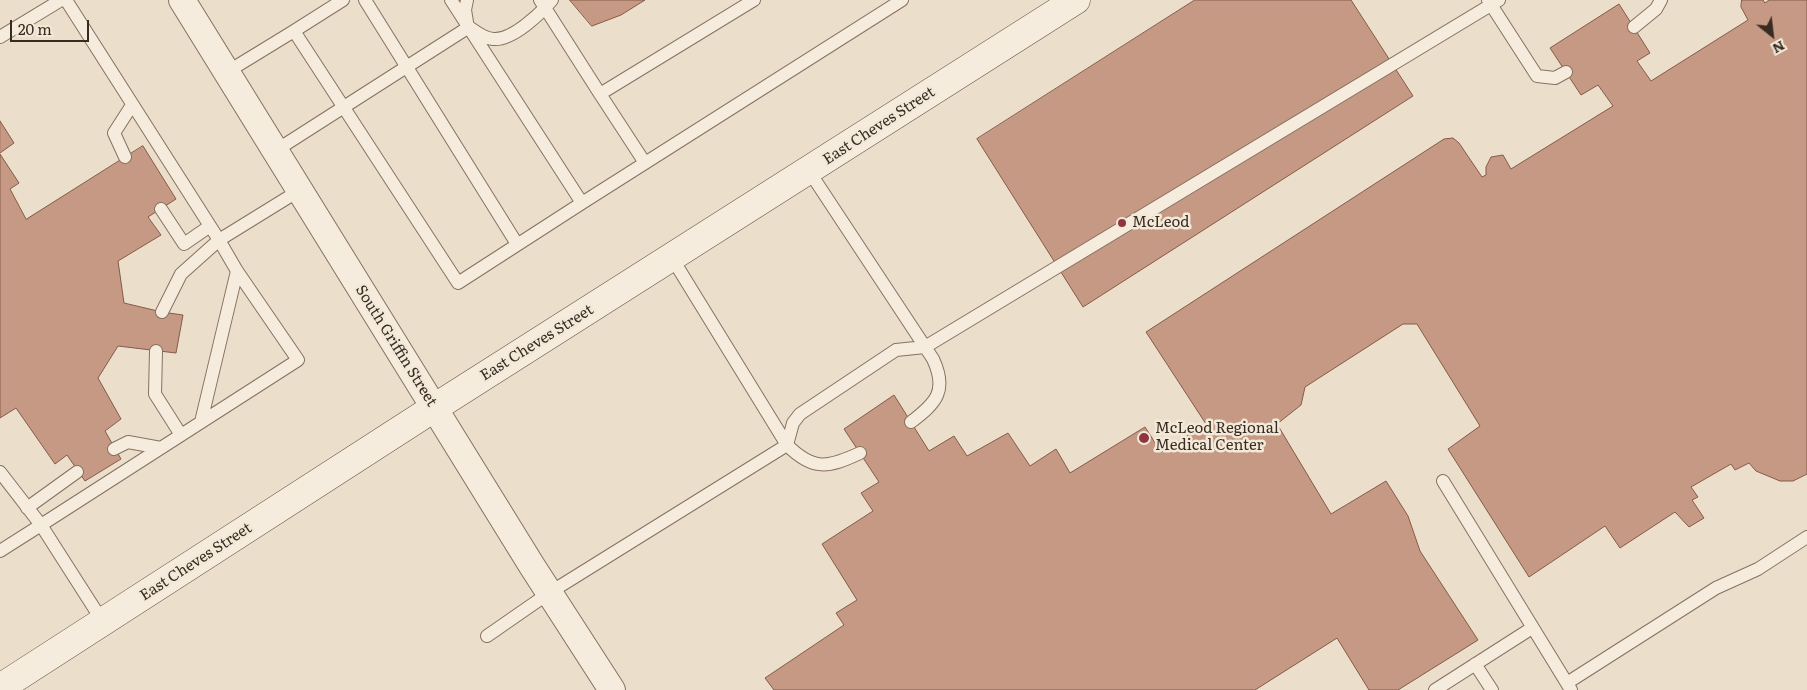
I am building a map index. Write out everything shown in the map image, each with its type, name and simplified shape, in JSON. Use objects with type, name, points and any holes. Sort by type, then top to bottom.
[{"type":"main road","name":"East Cheves Street","points":[[0,688],[434,408],[1076,0]]},
{"type":"street","name":"South Griffin Street","points":[[182,0],[549,593],[612,690]]},
{"type":"lane","points":[[0,38],[61,0]]},
{"type":"lane","points":[[0,552],[298,360],[237,271],[66,0]]},
{"type":"lane","points":[[227,72],[343,0]]},
{"type":"lane","points":[[365,0],[517,244]]},
{"type":"lane","points":[[451,0],[582,203]]},
{"type":"lane","points":[[467,0],[465,10],[468,26],[478,34],[493,39],[503,38],[514,32],[545,3],[644,163]]},
{"type":"lane","points":[[600,94],[754,0]]},
{"type":"lane","points":[[294,32],[458,283],[902,0]]},
{"type":"lane","points":[[1634,28],[1656,9],[1661,0]]},
{"type":"lane","points":[[487,636],[549,593],[787,445],[793,423],[800,414],[896,350],[925,347],[1493,2],[1537,76],[1555,78],[1566,72]]},
{"type":"lane","points":[[275,151],[406,68],[468,26]]},
{"type":"lane","points":[[125,157],[114,133],[132,105]]},
{"type":"lane","points":[[809,171],[925,347],[938,370],[940,382],[937,396],[930,407],[911,422]]},
{"type":"lane","points":[[162,312],[181,274],[219,240],[300,190]]},
{"type":"lane","points":[[161,209],[184,244],[210,226]]},
{"type":"lane","points":[[672,258],[787,445],[800,458],[815,464],[840,462],[860,454]]},
{"type":"lane","points":[[201,422],[237,271]]},
{"type":"lane","points":[[156,351],[155,394],[181,435]]},
{"type":"lane","points":[[114,449],[128,442],[162,448]]},
{"type":"lane","points":[[0,472],[41,525],[103,622]]},
{"type":"lane","points":[[27,508],[78,472]]},
{"type":"lane","points":[[1443,481],[1569,686],[1716,588],[1758,569],[1807,538]]},
{"type":"lane","points":[[1435,690],[1532,628]]},
{"type":"lane","points":[[1475,664],[1492,690]]},
{"type":"building","points":[[570,0],[645,0],[621,15],[592,26]]},
{"type":"building","name":"McLeod","points":[[1195,0],[1351,0],[1413,96],[1083,307],[977,139]]},
{"type":"building","points":[[1742,0],[1763,0],[1765,3],[1769,0],[1807,0],[1807,474],[1793,481],[1780,481],[1756,471],[1749,463],[1735,470],[1731,464],[1691,487],[1698,497],[1692,500],[1704,518],[1689,527],[1675,512],[1620,548],[1605,526],[1529,577],[1448,449],[1480,426],[1417,324],[1403,324],[1305,387],[1301,405],[1277,424],[1331,514],[1386,481],[1408,516],[1420,551],[1478,640],[1398,690],[1369,690],[1337,638],[1255,690],[774,690],[765,678],[844,625],[836,613],[857,600],[822,544],[873,511],[861,493],[879,482],[844,429],[894,395],[929,451],[954,436],[967,456],[1008,433],[1030,466],[1056,449],[1070,473],[1145,427],[1161,452],[1206,424],[1146,332],[1444,139],[1453,138],[1459,143],[1482,177],[1486,175],[1486,167],[1491,157],[1503,155],[1511,169],[1613,106],[1598,85],[1581,95],[1550,48],[1619,4],[1650,53],[1637,61],[1651,81],[1748,20],[1741,7]]},
{"type":"building","points":[[0,121],[14,143],[0,153]]},
{"type":"building","points":[[143,146],[176,199],[148,217],[161,235],[118,261],[124,303],[183,315],[176,353],[118,346],[98,378],[121,419],[105,431],[121,459],[85,481],[67,455],[55,464],[16,408],[0,418],[0,154],[19,183],[10,189],[26,219]]},
{"type":"place","name":"McLeod","points":[[1122,223]]},
{"type":"place","name":"McLeod Regional Medical Center","points":[[1144,438]]}]
